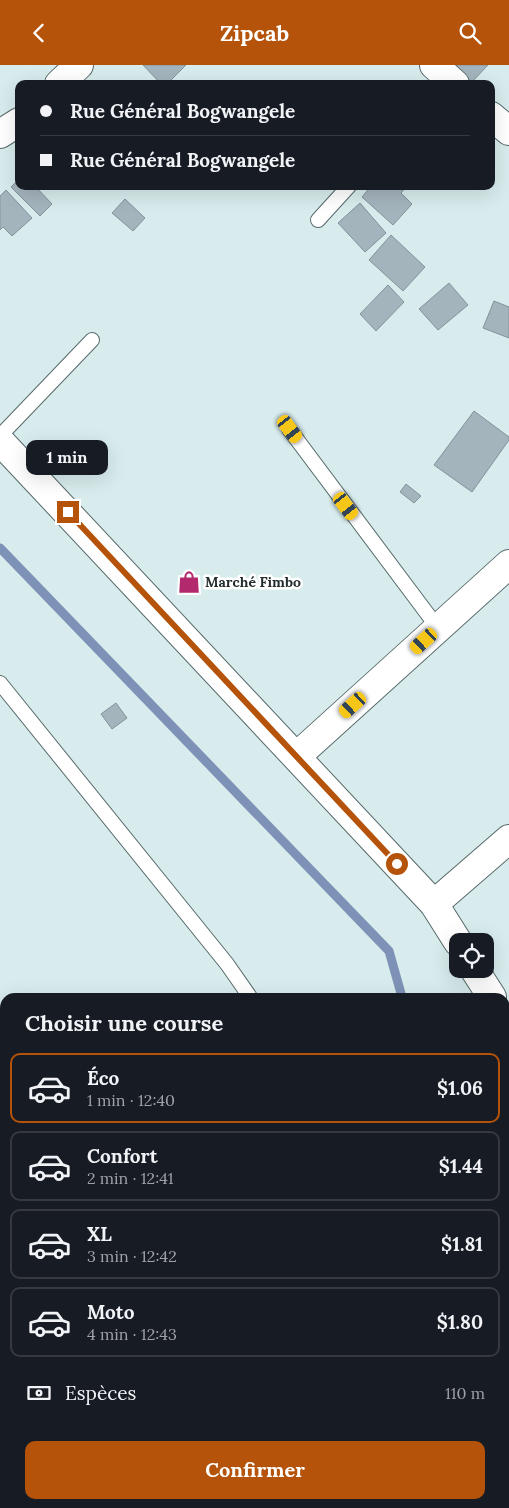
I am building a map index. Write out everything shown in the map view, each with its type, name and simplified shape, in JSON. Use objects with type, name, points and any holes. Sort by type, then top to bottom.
[{"type":"street","points":[[63,80],[79,65]]},
{"type":"street","points":[[495,119],[509,131]]},
{"type":"street","points":[[0,134],[15,125]]},
{"type":"street","points":[[0,441],[434,904],[452,933]]},
{"type":"street","points":[[297,756],[509,564]]},
{"type":"street","points":[[434,904],[509,839]]},
{"type":"street","points":[[480,978],[489,993]]},
{"type":"lane","points":[[318,220],[344,190]]},
{"type":"lane","points":[[0,436],[92,340]]},
{"type":"lane","points":[[290,429],[438,628]]},
{"type":"lane","points":[[0,683],[227,964],[247,993]]},
{"type":"building","points":[[143,65],[186,65],[171,80],[157,80]]},
{"type":"building","points":[[447,65],[488,65],[474,80],[463,80]]},
{"type":"building","points":[[15,183],[15,190],[39,190],[52,204],[40,216],[11,187]]},
{"type":"building","points":[[6,190],[32,218],[12,236],[3,227],[0,230],[0,196]]},
{"type":"building","points":[[368,190],[404,190],[401,193],[412,204],[393,225],[362,197]]},
{"type":"building","points":[[125,199],[145,218],[133,231],[112,213]]},
{"type":"building","points":[[360,203],[386,233],[365,252],[338,223]]},
{"type":"building","points":[[391,235],[425,267],[403,291],[369,260]]},
{"type":"building","points":[[449,283],[468,305],[438,330],[419,309]]},
{"type":"building","points":[[388,285],[404,302],[376,331],[360,314]]},
{"type":"building","points":[[494,301],[509,307],[509,338],[483,328]]},
{"type":"building","points":[[474,411],[509,437],[509,440],[472,492],[434,465]]},
{"type":"building","points":[[406,484],[421,496],[414,503],[400,492]]},
{"type":"building","points":[[116,703],[127,718],[112,729],[101,714]]},
{"type":"waterway","points":[[0,548],[389,951],[401,993]]},
{"type":"place","name":"Marché Fimbo","points":[[189,582]]},
{"type":"route","points":[[68,512],[397,864]]}]
